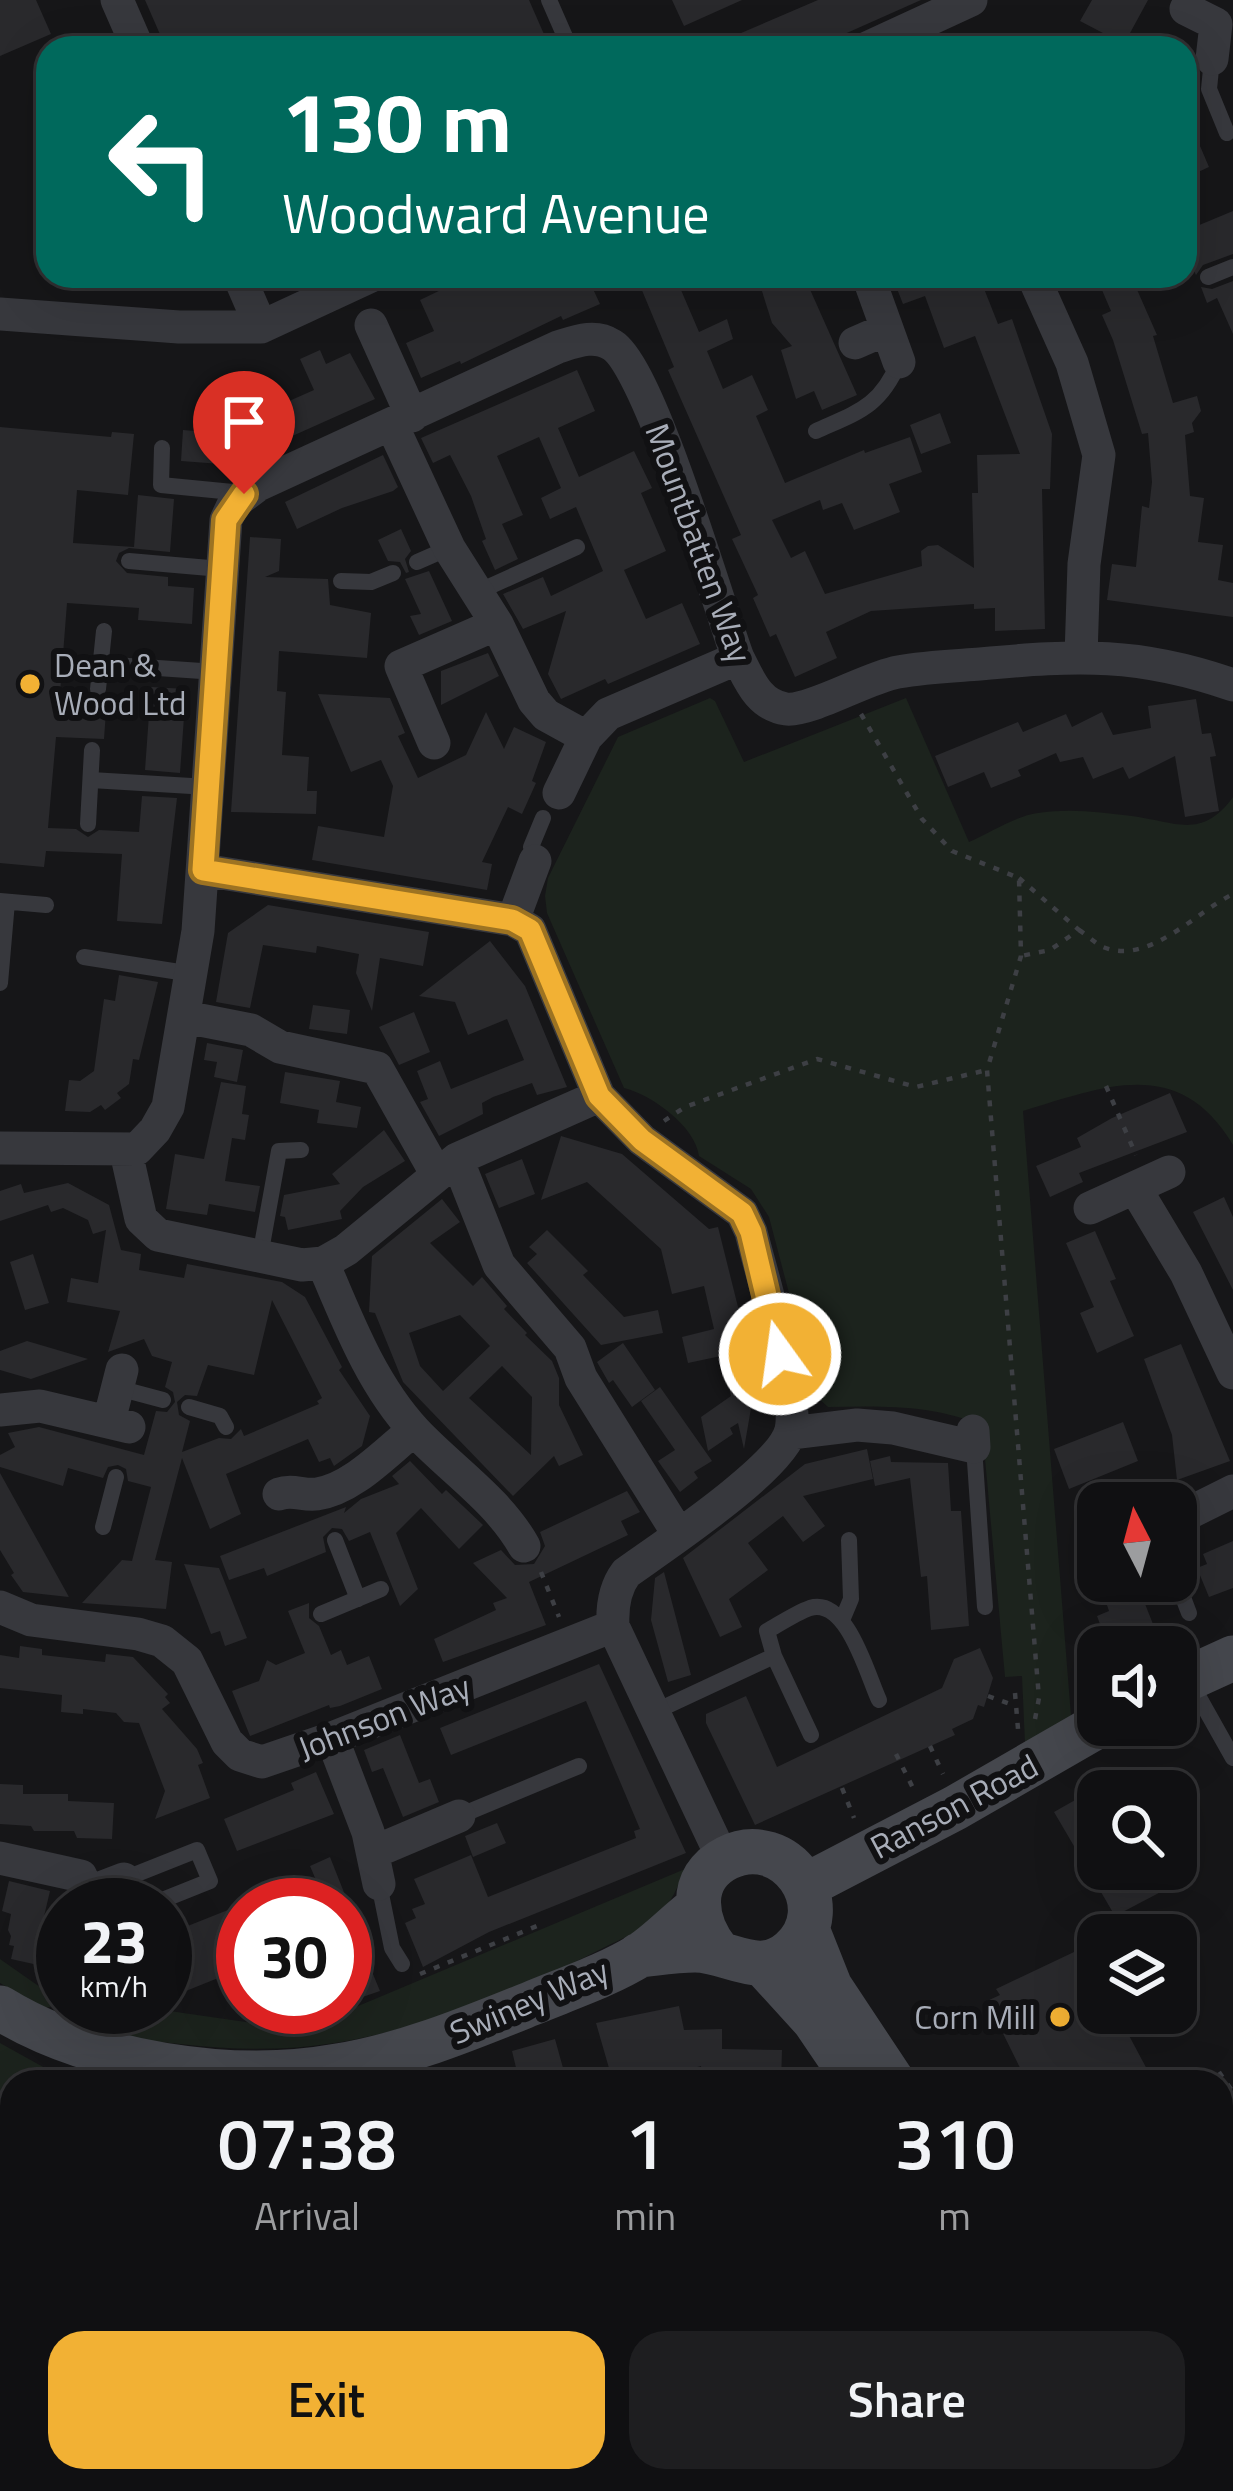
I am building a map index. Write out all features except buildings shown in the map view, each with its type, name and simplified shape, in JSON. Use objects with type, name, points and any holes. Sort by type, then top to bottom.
[{"type":"street","points":[[117,0],[133,36]]},
{"type":"street","points":[[891,36],[960,2]]},
{"type":"street","points":[[1212,16],[1212,59]]},
{"type":"street","points":[[244,288],[261,326]]},
{"type":"street","points":[[0,314],[179,327],[261,326],[344,288]]},
{"type":"street","points":[[872,288],[899,362]]},
{"type":"street","points":[[1039,288],[1072,362],[1099,455],[1084,564],[1081,656]]},
{"type":"street","points":[[371,325],[449,548],[497,624],[539,708],[586,737]]},
{"type":"street","points":[[855,343],[887,329]]},
{"type":"street","name":"Mountbatten Way","points":[[244,494],[577,340],[596,339],[618,349],[673,462],[738,658],[760,697],[788,710],[899,672],[1081,656],[1153,662],[1233,685]]},
{"type":"street","points":[[0,1148],[126,1151],[144,1144],[168,1107],[192,974],[203,870],[226,520],[244,494]]},
{"type":"street","points":[[434,743],[401,666],[497,624]]},
{"type":"street","points":[[551,806],[598,721],[738,658]]},
{"type":"street","points":[[512,920],[535,861]]},
{"type":"street","points":[[203,870],[512,920],[530,930],[599,1096],[642,1140],[742,1213],[751,1232],[790,1394],[790,1433],[772,1462],[626,1573],[619,1583],[614,1626],[723,1859],[746,1851],[771,1853],[792,1865],[830,1987],[885,2070]]},
{"type":"street","points":[[184,1016],[251,1030],[280,1048],[376,1068],[446,1166],[499,1264],[570,1348],[581,1378],[679,1535]]},
{"type":"street","points":[[126,1151],[135,1200],[148,1228],[158,1235],[302,1264],[323,1263],[346,1250],[446,1166],[599,1096]]},
{"type":"street","points":[[1090,1208],[1150,1181],[1186,1274],[1233,1373]]},
{"type":"street","points":[[323,1263],[380,1385],[414,1430],[498,1510],[524,1546]]},
{"type":"street","points":[[0,1410],[40,1406],[120,1433],[120,1379]]},
{"type":"street","points":[[790,1433],[857,1425],[974,1439]]},
{"type":"street","points":[[279,1495],[290,1491],[321,1505],[414,1430]]},
{"type":"street","points":[[1197,1509],[1233,1491]]},
{"type":"street","name":"Johnson Way","points":[[0,1607],[31,1620],[152,1636],[176,1649],[201,1683],[227,1742],[250,1760],[272,1760],[332,1738],[614,1626]]},
{"type":"street","points":[[1197,1674],[1233,1658]]},
{"type":"street","points":[[332,1738],[376,1868],[459,1816]]},
{"type":"street","name":"Ranson Road","points":[[807,1907],[1077,1738]]},
{"type":"street","points":[[0,1858],[65,1878]]},
{"type":"street","name":"Swiney Way","points":[[349,2070],[464,2031],[640,1955],[697,1908],[709,1872],[723,1859]]},
{"type":"street","points":[[807,1907],[790,1952],[763,1964],[814,2020],[848,2070]]},
{"type":"street","points":[[697,1908],[703,1932],[718,1952]]},
{"type":"street","name":"Swiney Way","points":[[640,1955],[718,1952],[739,1963],[763,1964]]},
{"type":"street","name":"Swiney Way","points":[[0,2008],[36,2016]]},
{"type":"street","name":"Swiney Way","points":[[97,2034],[165,2065],[235,2070]]},
{"type":"lane","points":[[549,0],[566,36]]},
{"type":"lane","points":[[1212,59],[1209,89],[1227,133]]},
{"type":"lane","points":[[1208,277],[1233,267]]},
{"type":"lane","points":[[816,431],[869,407],[891,381],[899,362]]},
{"type":"lane","points":[[162,448],[161,485],[244,494]]},
{"type":"lane","points":[[475,593],[577,547]]},
{"type":"lane","points":[[417,562],[449,548]]},
{"type":"lane","points":[[129,561],[221,569]]},
{"type":"lane","points":[[341,581],[371,582],[393,573]]},
{"type":"lane","points":[[98,689],[104,632]]},
{"type":"lane","points":[[100,664],[216,672]]},
{"type":"lane","points":[[88,824],[92,750]]},
{"type":"lane","points":[[91,779],[208,787]]},
{"type":"lane","points":[[535,861],[531,847],[551,806]]},
{"type":"lane","points":[[0,983],[4,902],[46,905]]},
{"type":"lane","points":[[84,957],[192,974]]},
{"type":"lane","points":[[260,1256],[279,1151],[301,1150]]},
{"type":"lane","points":[[120,1379],[163,1400]]},
{"type":"lane","points":[[189,1407],[220,1416],[226,1427]]},
{"type":"lane","points":[[974,1439],[985,1607]]},
{"type":"lane","points":[[103,1527],[116,1478]]},
{"type":"lane","points":[[335,1540],[358,1599]]},
{"type":"lane","points":[[843,1618],[851,1599],[849,1540]]},
{"type":"lane","points":[[321,1614],[381,1589]]},
{"type":"lane","points":[[1185,1602],[1189,1613]]},
{"type":"lane","points":[[812,1735],[774,1656],[767,1630],[814,1606],[829,1609],[843,1618],[879,1700]]},
{"type":"lane","points":[[654,1712],[774,1656]]},
{"type":"lane","points":[[1197,1703],[1233,1758]]},
{"type":"lane","points":[[459,1816],[579,1766]]},
{"type":"lane","points":[[126,1878],[197,1850],[210,1881],[192,1888]]},
{"type":"lane","points":[[168,1861],[174,1878]]},
{"type":"lane","points":[[376,1868],[392,1948],[402,1964]]},
{"type":"path","points":[[847,688],[922,819],[952,851],[1019,878],[1103,946],[1126,951],[1148,947],[1233,894]]},
{"type":"path","points":[[1019,878],[1021,956],[987,1070],[1039,1698],[1024,1769]]},
{"type":"path","points":[[1021,956],[1050,950],[1079,930]]},
{"type":"path","points":[[642,1140],[686,1107],[817,1059],[916,1088],[987,1070]]},
{"type":"path","points":[[1106,1086],[1150,1181]]},
{"type":"path","points":[[524,1546],[529,1544],[570,1645]]},
{"type":"path","points":[[988,1696],[1016,1706]]},
{"type":"path","points":[[402,1964],[420,1974],[537,1926]]},
{"type":"shaded area","points":[[710,698],[744,762],[906,698],[969,842],[1020,818],[1050,812],[1199,823],[1222,810],[1233,797],[1233,1145],[1212,1117],[1189,1098],[1165,1088],[1112,1087],[1023,1111],[1071,1716],[1025,1744],[1022,1676],[1005,1677],[982,1426],[926,1410],[828,1407],[816,1396],[769,1217],[751,1189],[699,1156],[690,1134],[670,1113],[624,1088],[547,913],[548,878],[618,737]]},
{"type":"shaded area","points":[[685,1869],[667,1905],[639,1930],[506,1993],[404,2028],[316,2046],[277,2048],[199,2046],[125,2034],[192,2034],[192,2014],[216,2018],[216,2034],[372,2034],[372,2000]]},
{"type":"shaded area","points":[[0,1959],[36,1984],[36,2004],[0,1983]]},
{"type":"shaded area","points":[[0,2043],[49,2070],[0,2070]]},
{"type":"place","name":"Dean & Wood Ltd","points":[[30,684]]},
{"type":"place","name":"Corn Mill","points":[[1060,2017]]},
{"type":"route","points":[[244,494],[226,520],[203,870],[512,920],[530,930],[599,1096],[642,1140],[742,1213],[751,1232],[780,1354]]}]
